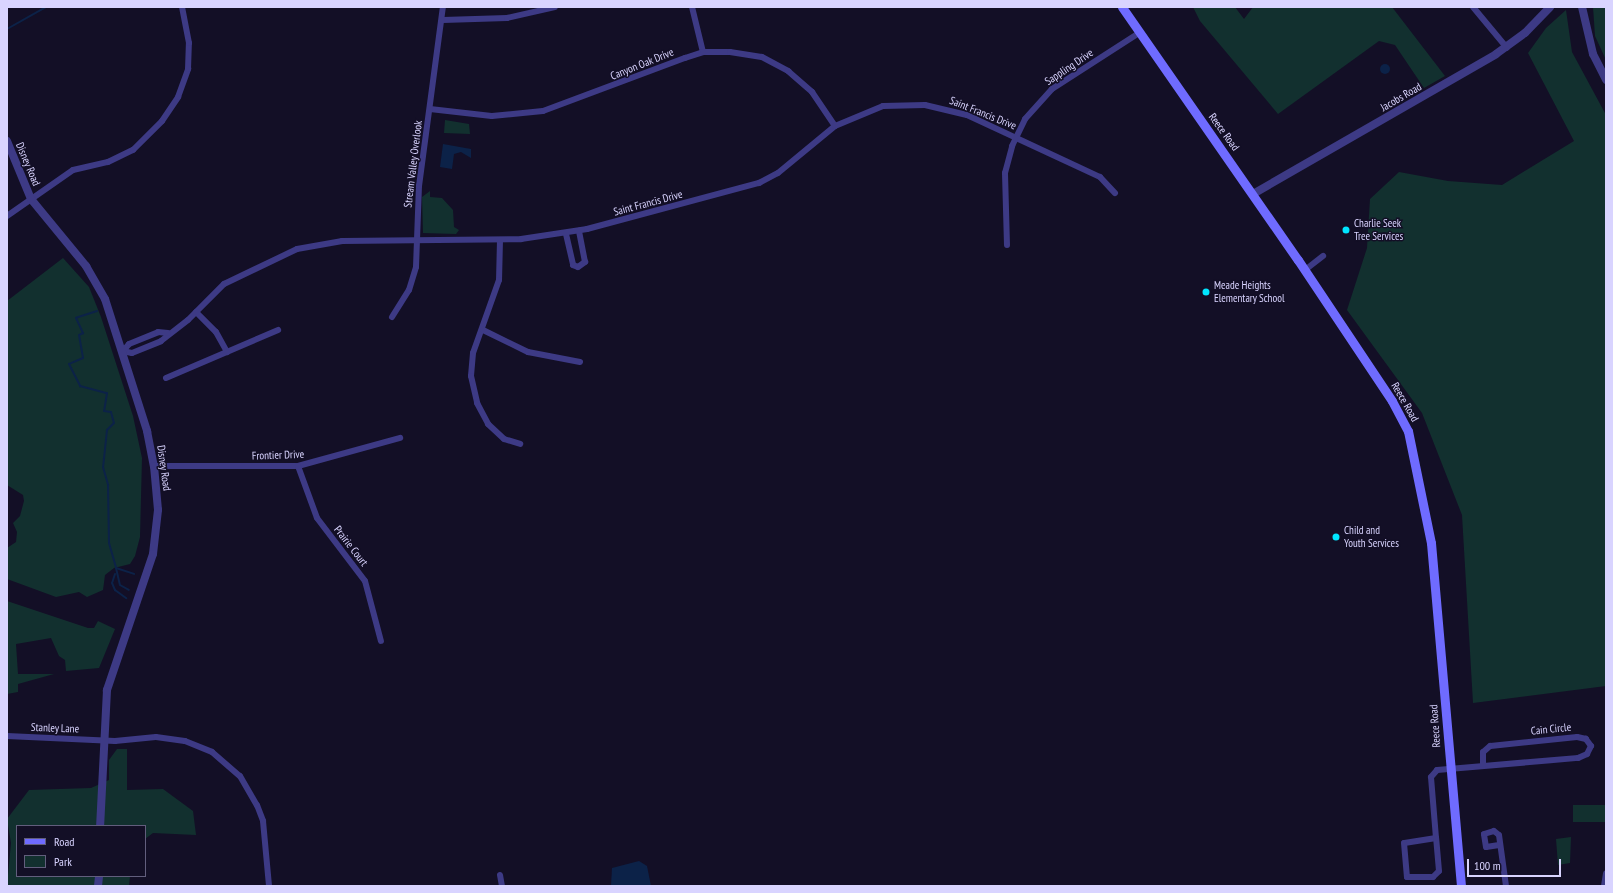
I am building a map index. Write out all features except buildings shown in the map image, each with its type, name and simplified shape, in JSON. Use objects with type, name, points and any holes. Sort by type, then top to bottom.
[{"type":"main road","name":"Reece Road","points":[[1122,7],[1253,194],[1392,401],[1413,446],[1431,543],[1461,886]]},
{"type":"street","points":[[7,216],[73,170],[121,158],[162,121],[178,97],[188,69],[189,43],[182,7]]},
{"type":"street","name":"Stream Valley Overlook","points":[[392,317],[413,279],[417,240],[419,186],[443,7]]},
{"type":"street","points":[[442,20],[507,18],[555,7]]},
{"type":"street","points":[[692,7],[703,52]]},
{"type":"street","points":[[1473,7],[1507,48]]},
{"type":"street","name":"Jacobs Road","points":[[1253,194],[1507,48],[1550,7]]},
{"type":"street","points":[[1582,7],[1589,41],[1606,80]]},
{"type":"street","name":"Sappling Drive","points":[[1007,245],[1003,190],[1008,159],[1016,137],[1025,119],[1052,89],[1139,33]]},
{"type":"street","name":"Canyon Oak Drive","points":[[430,109],[492,116],[543,111],[703,52],[745,53],[775,63],[812,92],[835,126]]},
{"type":"street","name":"Saint Francis Drive","points":[[168,333],[152,335],[129,344],[123,351],[132,353],[161,341],[168,333],[196,312],[224,284],[297,249],[342,241],[500,240],[566,234],[580,231],[759,183],[778,173],[835,126],[883,106],[925,105],[967,115],[1100,177],[1115,193]]},
{"type":"street","name":"Disney Road","points":[[7,141],[31,199],[98,285],[123,351],[154,466],[158,510],[153,554],[109,677],[103,740],[100,825]]},
{"type":"street","points":[[566,234],[573,265],[578,267],[586,262],[580,231]]},
{"type":"street","points":[[500,240],[498,280],[471,365],[476,403],[496,432],[520,444]]},
{"type":"street","points":[[1305,270],[1323,256]]},
{"type":"street","points":[[196,312],[216,332],[227,352]]},
{"type":"street","points":[[166,378],[278,330]]},
{"type":"street","points":[[483,330],[528,352],[580,362]]},
{"type":"street","name":"Frontier Drive","points":[[154,466],[298,466],[400,438]]},
{"type":"street","name":"Prairie Court","points":[[298,466],[318,518],[365,581],[381,641]]},
{"type":"street","name":"Stanley Lane","points":[[7,736],[103,740],[176,739],[207,750],[228,764],[253,796],[263,821],[269,886]]},
{"type":"street","name":"Cain Circle","points":[[1436,838],[1404,844],[1407,877],[1437,875],[1436,838],[1431,777],[1437,770],[1578,758],[1587,754],[1590,746],[1586,739],[1577,737],[1490,746],[1483,752],[1483,766]]},
{"type":"street","points":[[1499,845],[1506,886]]},
{"type":"street","points":[[1604,886],[1606,873]]},
{"type":"street","points":[[500,874],[502,886]]},
{"type":"green space","points":[[1193,7],[1235,7],[1244,19],[1253,7],[1392,7],[1445,76],[1424,88],[1395,45],[1379,41],[1278,114],[1200,21]]},
{"type":"green space","points":[[1593,7],[1606,7],[1606,60],[1595,36]]},
{"type":"green space","points":[[1566,10],[1572,52],[1606,115],[1606,686],[1473,703],[1462,515],[1422,413],[1347,310],[1367,248],[1370,199],[1399,172],[1448,181],[1502,185],[1574,141],[1528,53],[1546,28]]},
{"type":"green space","points":[[445,120],[469,124],[470,134],[444,133]]},
{"type":"green space","points":[[430,191],[430,197],[442,198],[453,210],[454,227],[459,230],[456,234],[423,233],[422,197]]},
{"type":"green space","points":[[63,258],[89,287],[101,317],[133,416],[142,458],[140,537],[135,556],[130,564],[114,568],[105,575],[103,590],[87,597],[79,592],[56,597],[7,579],[7,548],[16,542],[17,532],[13,523],[20,516],[24,501],[23,495],[7,485],[7,301]]},
{"type":"green space","points":[[7,601],[88,628],[94,628],[98,621],[115,629],[99,668],[66,671],[65,660],[59,656],[51,638],[16,644],[18,674],[54,674],[18,684],[18,692],[7,694]]},
{"type":"green space","points":[[117,749],[127,749],[127,790],[163,789],[193,811],[196,835],[153,833],[146,838],[146,825],[16,825],[16,877],[130,877],[129,886],[7,886],[11,843],[7,819],[29,790],[91,788],[109,780],[109,760]]},
{"type":"green space","points":[[1573,805],[1606,805],[1606,822],[1573,822]]},
{"type":"green space","points":[[1571,837],[1570,863],[1558,865],[1556,839]]},
{"type":"water","points":[[1383,64],[1387,64],[1389,65],[1389,73],[1383,74],[1380,71],[1380,67]]},
{"type":"water","points":[[443,144],[471,149],[471,158],[461,152],[454,154],[452,169],[440,167]]},
{"type":"water","points":[[639,861],[647,866],[651,886],[611,886],[612,868]]},
{"type":"waterway","points":[[7,29],[46,7]]},
{"type":"waterway","points":[[97,311],[76,318],[83,333],[79,335],[83,358],[69,364],[80,386],[107,393],[104,411],[111,412],[114,423],[107,430],[103,467],[108,485],[109,543],[116,568],[134,574]]},
{"type":"waterway","points":[[116,568],[120,585],[129,590]]},
{"type":"waterway","points":[[115,574],[112,583],[115,590],[126,598]]},
{"type":"place","name":"Charlie Seek Tree Services","points":[[1346,230]]},
{"type":"place","name":"Meade Heights Elementary School","points":[[1206,292]]},
{"type":"place","name":"Child and Youth Services","points":[[1336,537]]}]
